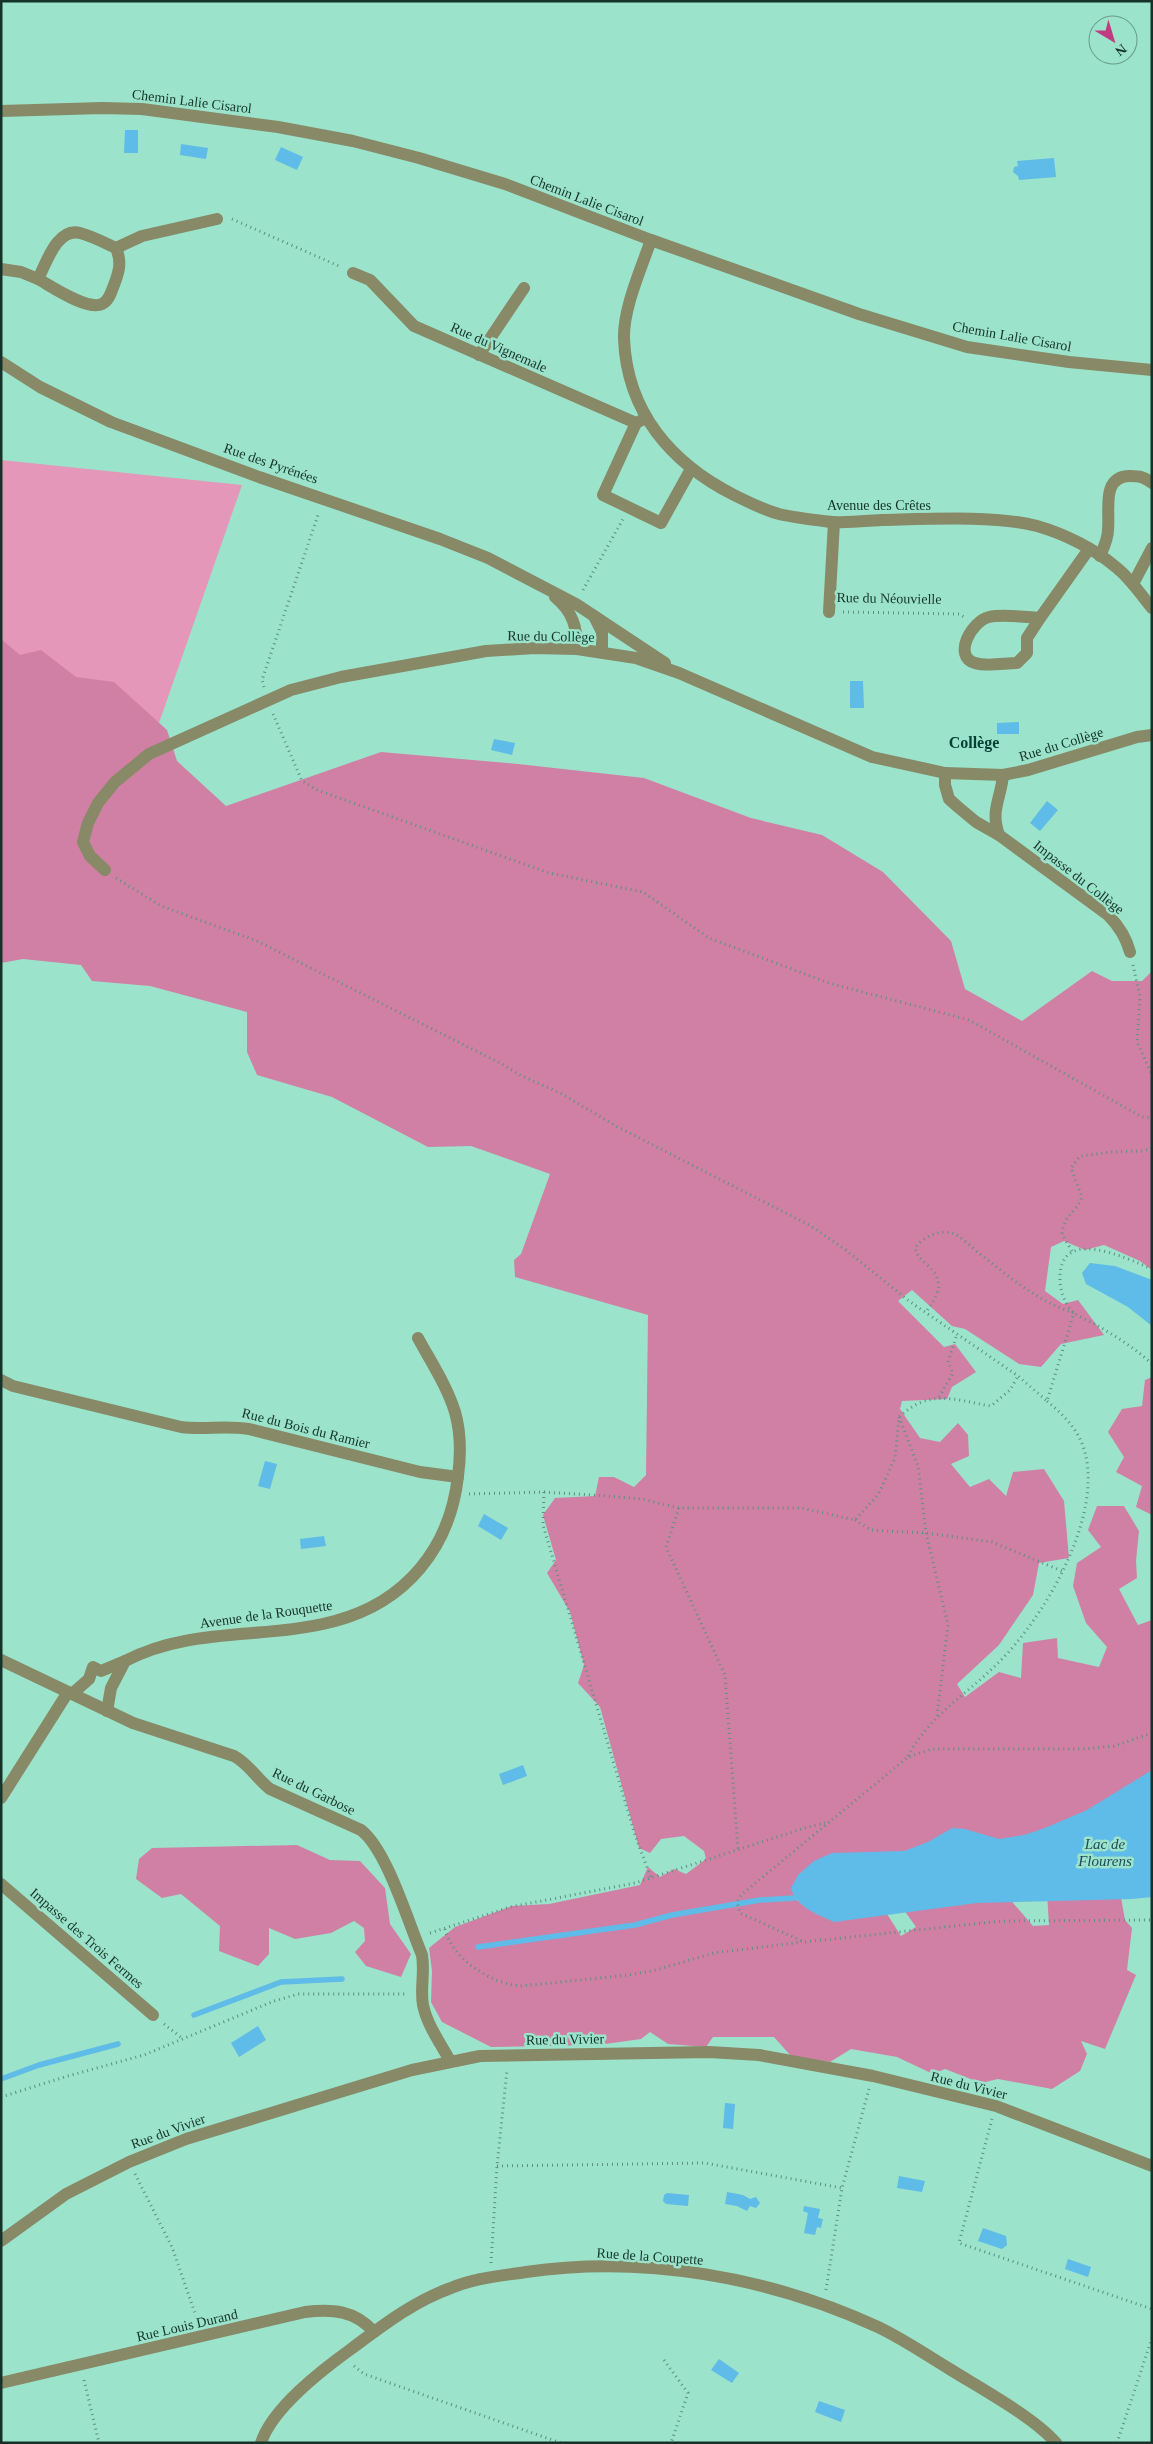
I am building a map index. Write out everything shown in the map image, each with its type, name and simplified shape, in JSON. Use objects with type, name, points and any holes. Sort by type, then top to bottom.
[{"type":"street","name":"Chemin Lalie Cisarol","points":[[1,111],[102,108],[142,110],[278,127],[352,141],[419,158],[505,184],[651,240],[859,314],[967,347],[1069,362],[1152,370]]},
{"type":"street","points":[[116,248],[142,236],[216,220]]},
{"type":"street","points":[[1,269],[22,272],[68,296],[92,305],[101,305],[108,299],[120,270],[120,257],[116,248],[78,232],[68,234],[58,240],[38,279]]},
{"type":"street","name":"Avenue des Crêtes","points":[[651,240],[629,309],[624,337],[627,364],[641,420],[691,469],[740,498],[779,514],[834,522],[906,519],[994,521],[1036,526],[1072,539],[1118,568],[1152,608]]},
{"type":"street","name":"Rue du Vignemale","points":[[353,274],[370,280],[414,326],[479,355],[641,420]]},
{"type":"street","points":[[479,355],[524,288]]},
{"type":"street","name":"Rue des Pyrénées","points":[[1,362],[40,387],[111,422],[440,539],[536,582],[576,604],[679,673]]},
{"type":"street","points":[[641,420],[603,495],[661,523],[691,469]]},
{"type":"street","points":[[1040,618],[989,617],[978,623],[969,632],[966,640],[966,655],[969,660],[976,664],[1017,663],[1027,653],[1027,638],[1040,618],[1094,552],[1106,544],[1109,492],[1115,481],[1125,476],[1143,476],[1152,483]]},
{"type":"street","name":"Rue du Néouvielle","points":[[829,612],[834,522]]},
{"type":"street","points":[[1133,584],[1152,548]]},
{"type":"street","name":"Rue des Pyrénées","points":[[536,582],[570,612],[576,625],[577,649]]},
{"type":"street","points":[[593,615],[602,632],[602,652]]},
{"type":"street","name":"Rue du Collège","points":[[106,870],[90,856],[83,842],[88,823],[98,803],[115,782],[149,754],[283,694],[341,677],[486,651],[535,648],[577,649],[636,658],[679,673],[872,757],[945,773],[1003,775],[1028,770],[1137,737],[1152,735]]},
{"type":"street","name":"Impasse du Collège","points":[[945,773],[945,785],[949,799],[976,822],[999,834],[1108,915],[1119,926],[1127,941],[1130,952]]},
{"type":"street","points":[[999,834],[994,821],[995,803],[1003,775]]},
{"type":"street","name":"Avenue de la Rouquette","points":[[70,1693],[89,1679],[93,1667],[101,1671],[150,1648],[190,1639],[312,1626],[335,1621],[375,1605],[393,1593],[424,1564],[445,1531],[456,1494],[460,1456],[455,1413],[448,1392],[418,1338]]},
{"type":"street","name":"Rue du Bois du Ramier","points":[[1,1380],[13,1386],[181,1427],[193,1429],[222,1426],[249,1429],[420,1472],[458,1477]]},
{"type":"street","name":"Rue du Garbose","points":[[1,1660],[133,1723],[234,1756],[243,1761],[260,1781],[270,1789],[360,1830],[369,1836],[380,1853],[422,1955],[424,1970],[422,2004],[450,2061]]},
{"type":"street","points":[[107,1711],[111,1688],[125,1661]]},
{"type":"street","points":[[1,1798],[70,1693]]},
{"type":"street","name":"Impasse des Trois Fermes","points":[[1,1884],[153,2015]]},
{"type":"street","name":"Rue du Vivier","points":[[1,2240],[66,2194],[129,2162],[186,2139],[412,2070],[450,2061],[509,2055],[709,2052],[759,2055],[872,2076],[996,2106],[1152,2166]]},
{"type":"street","name":"Rue de la Coupette","points":[[261,2443],[277,2415],[302,2389],[341,2356],[374,2332],[431,2296],[466,2282],[490,2277],[580,2266],[634,2267],[719,2277],[824,2306],[857,2318],[900,2339],[993,2396],[1038,2426],[1056,2443]]},
{"type":"street","name":"Rue Louis Durand","points":[[1,2384],[80,2364],[319,2311],[353,2314],[368,2324],[374,2332]]},
{"type":"path","points":[[216,220],[228,218],[353,274]]},
{"type":"path","points":[[262,680],[319,511],[321,497]]},
{"type":"path","points":[[576,604],[629,508]]},
{"type":"path","name":"Rue du Néouvielle","points":[[829,612],[959,614],[978,623]]},
{"type":"path","points":[[275,719],[302,781],[317,790],[549,873],[643,892],[709,938],[829,983],[969,1020],[1142,1117],[1152,1118]]},
{"type":"path","points":[[106,870],[161,906],[257,941],[500,1063],[520,1075],[562,1094],[616,1126],[803,1222],[846,1250],[926,1312],[1018,1376],[1047,1400],[1074,1428],[1080,1440],[1089,1472],[1085,1510],[1075,1543],[1062,1571],[1015,1644],[998,1664],[937,1716],[918,1738],[908,1757]]},
{"type":"path","points":[[1130,952],[1140,996],[1137,1042],[1152,1075]]},
{"type":"path","points":[[1072,1251],[1062,1234],[1064,1220],[1079,1206],[1082,1196],[1071,1168],[1080,1156],[1111,1152],[1143,1151],[1152,1148]]},
{"type":"path","points":[[926,1312],[935,1300],[940,1288],[935,1273],[918,1257],[915,1248],[920,1240],[936,1233],[953,1234],[1026,1289],[1055,1307],[1074,1313],[1100,1327],[1152,1364]]},
{"type":"path","points":[[1047,1400],[1074,1313],[1060,1288],[1060,1269],[1065,1256],[1072,1251],[1088,1249],[1113,1252],[1152,1269]]},
{"type":"path","points":[[939,1397],[953,1373],[948,1362],[957,1334]]},
{"type":"path","points":[[855,1520],[878,1495],[895,1458],[899,1417],[910,1406],[939,1397],[991,1406],[1010,1390],[1018,1376]]},
{"type":"path","points":[[899,1417],[918,1466],[926,1533],[948,1625],[937,1716]]},
{"type":"path","points":[[456,1494],[544,1492],[642,1499],[679,1508],[802,1508],[855,1520],[871,1530],[926,1533],[992,1542],[1062,1571]]},
{"type":"path","points":[[544,1492],[543,1525],[635,1835],[651,1878]]},
{"type":"path","points":[[679,1508],[666,1547],[725,1675],[738,1849]]},
{"type":"path","points":[[804,1942],[740,1913],[737,1902],[741,1895],[908,1757],[932,1749],[1084,1749],[1114,1746],[1152,1733]]},
{"type":"path","points":[[826,1823],[738,1849],[635,1883],[510,1907],[445,1929],[448,1940],[460,1954],[490,1978],[506,1985],[520,1986],[629,1975],[656,1970],[714,1953],[1002,1921],[1152,1920]]},
{"type":"path","points":[[1,2097],[144,2055],[274,2001],[299,1994],[409,1994],[423,1988]]},
{"type":"path","points":[[153,2015],[183,2040]]},
{"type":"path","points":[[490,2277],[497,2166],[509,2055]]},
{"type":"path","points":[[824,2306],[842,2188],[872,2076]]},
{"type":"path","points":[[996,2106],[959,2243],[1152,2309]]},
{"type":"path","points":[[129,2162],[172,2247],[203,2337]]},
{"type":"path","points":[[497,2166],[705,2163],[842,2188]]},
{"type":"path","points":[[1117,2443],[1152,2338]]},
{"type":"path","points":[[341,2356],[364,2374],[561,2443]]},
{"type":"path","points":[[664,2360],[688,2393],[671,2443]]},
{"type":"path","points":[[80,2364],[99,2443]]},
{"type":"shaded area","points":[[1,460],[242,485],[159,723],[1,655]]},
{"type":"shaded area","points":[[1,639],[20,655],[41,650],[76,677],[114,682],[167,730],[177,761],[226,806],[381,752],[518,764],[644,778],[751,818],[822,835],[883,872],[951,941],[965,989],[1022,1021],[1092,971],[1112,981],[1142,981],[1152,971],[1152,1270],[1140,1261],[1104,1245],[1085,1250],[1064,1241],[1051,1247],[1045,1291],[1063,1304],[1078,1300],[1104,1335],[1061,1344],[1041,1367],[1019,1364],[965,1329],[952,1326],[912,1290],[898,1301],[944,1347],[955,1344],[976,1372],[952,1387],[947,1399],[902,1401],[900,1409],[920,1438],[940,1442],[958,1423],[968,1435],[969,1456],[951,1464],[970,1487],[989,1479],[1006,1496],[1013,1472],[1044,1469],[1064,1501],[1069,1558],[1039,1563],[1033,1595],[999,1645],[957,1684],[965,1697],[999,1672],[1021,1678],[1023,1643],[1057,1638],[1058,1658],[1099,1667],[1107,1647],[1086,1623],[1073,1586],[1077,1563],[1101,1547],[1088,1530],[1097,1506],[1124,1506],[1139,1531],[1136,1561],[1137,1578],[1119,1589],[1138,1625],[1152,1620],[1152,1775],[1090,1821],[794,1898],[813,1912],[880,1903],[901,1936],[916,1927],[899,1903],[1001,1889],[1033,1926],[1049,1925],[1047,1893],[1120,1892],[1125,1920],[1132,1928],[1127,1970],[1136,1975],[1105,2049],[1081,2041],[1087,2054],[1080,2071],[1052,2089],[998,2079],[981,2083],[945,2069],[933,2074],[897,2057],[851,2049],[830,2062],[791,2056],[774,2037],[713,2037],[706,2047],[668,2044],[650,2032],[641,2039],[598,2045],[491,2047],[442,2022],[431,2002],[432,1971],[429,1948],[455,1927],[512,1906],[549,1904],[640,1885],[648,1867],[660,1877],[674,1869],[686,1874],[706,1859],[704,1851],[684,1836],[661,1839],[650,1853],[639,1848],[600,1707],[578,1683],[584,1665],[570,1612],[547,1573],[556,1560],[543,1515],[555,1498],[595,1496],[599,1477],[614,1477],[634,1487],[646,1475],[648,1315],[515,1277],[514,1260],[521,1254],[550,1174],[471,1146],[428,1147],[332,1097],[257,1075],[247,1052],[247,1012],[150,986],[92,981],[81,965],[23,959],[1,963]]},
{"type":"shaded area","points":[[1152,1377],[1152,1515],[1136,1507],[1142,1486],[1116,1472],[1124,1457],[1108,1432],[1122,1409],[1142,1406],[1145,1380]]},
{"type":"shaded area","points":[[297,1845],[330,1860],[360,1861],[385,1888],[390,1924],[411,1954],[401,1977],[366,1966],[355,1952],[365,1941],[364,1928],[354,1921],[331,1933],[295,1939],[269,1928],[269,1954],[258,1966],[219,1951],[220,1926],[181,1894],[162,1898],[136,1879],[139,1859],[152,1848]]},
{"type":"water","points":[[125,130],[138,130],[138,153],[124,153]]},
{"type":"water","points":[[181,144],[208,148],[206,159],[180,155]]},
{"type":"water","points":[[281,147],[303,157],[297,170],[275,160]]},
{"type":"water","points":[[1054,158],[1056,177],[1019,180],[1018,176],[1013,172],[1014,167],[1018,166],[1017,161]]},
{"type":"water","points":[[850,681],[863,681],[864,708],[850,708]]},
{"type":"water","points":[[1019,722],[1019,734],[997,734],[997,723]]},
{"type":"water","points":[[494,739],[515,743],[512,755],[491,750]]},
{"type":"water","points":[[1047,801],[1058,810],[1040,831],[1030,823]]},
{"type":"water","points":[[1090,1263],[1115,1266],[1152,1280],[1152,1326],[1128,1307],[1086,1284],[1082,1273]]},
{"type":"water","points":[[265,1461],[277,1464],[270,1489],[258,1486]]},
{"type":"water","points":[[484,1514],[508,1528],[501,1540],[478,1526]]},
{"type":"water","points":[[324,1536],[326,1546],[301,1549],[300,1539]]},
{"type":"water","points":[[523,1765],[527,1776],[503,1785],[499,1774]]},
{"type":"water","name":"Lac de Flourens","points":[[1152,1770],[1152,1897],[977,1903],[834,1922],[802,1905],[791,1888],[798,1875],[814,1861],[832,1853],[904,1851],[928,1842],[952,1828],[965,1829],[999,1839],[1024,1835],[1087,1810]]},
{"type":"water","points":[[258,2026],[266,2040],[239,2057],[231,2043]]},
{"type":"water","points":[[725,2103],[735,2104],[733,2129],[723,2128]]},
{"type":"water","points":[[899,2176],[925,2181],[922,2192],[897,2188]]},
{"type":"water","points":[[727,2192],[743,2195],[750,2199],[756,2197],[760,2203],[756,2208],[750,2206],[747,2211],[737,2206],[725,2204]]},
{"type":"water","points":[[667,2193],[689,2195],[688,2206],[666,2204],[663,2201],[664,2195]]},
{"type":"water","points":[[804,2206],[820,2209],[818,2218],[823,2219],[821,2228],[817,2227],[815,2235],[804,2233],[808,2213],[803,2211]]},
{"type":"water","points":[[983,2228],[1006,2236],[1007,2245],[1002,2249],[978,2241]]},
{"type":"water","points":[[1068,2259],[1091,2267],[1088,2277],[1065,2269]]},
{"type":"water","points":[[719,2359],[739,2373],[732,2383],[711,2370]]},
{"type":"water","points":[[819,2401],[845,2410],[841,2422],[815,2412]]},
{"type":"waterway","points":[[478,1947],[635,1925],[672,1915],[760,1900],[794,1898]]},
{"type":"waterway","points":[[194,2015],[281,1982],[342,1979]]},
{"type":"waterway","points":[[1,2079],[39,2065],[118,2044]]},
{"type":"district","name":"Collège","points":[[974,742]]}]
